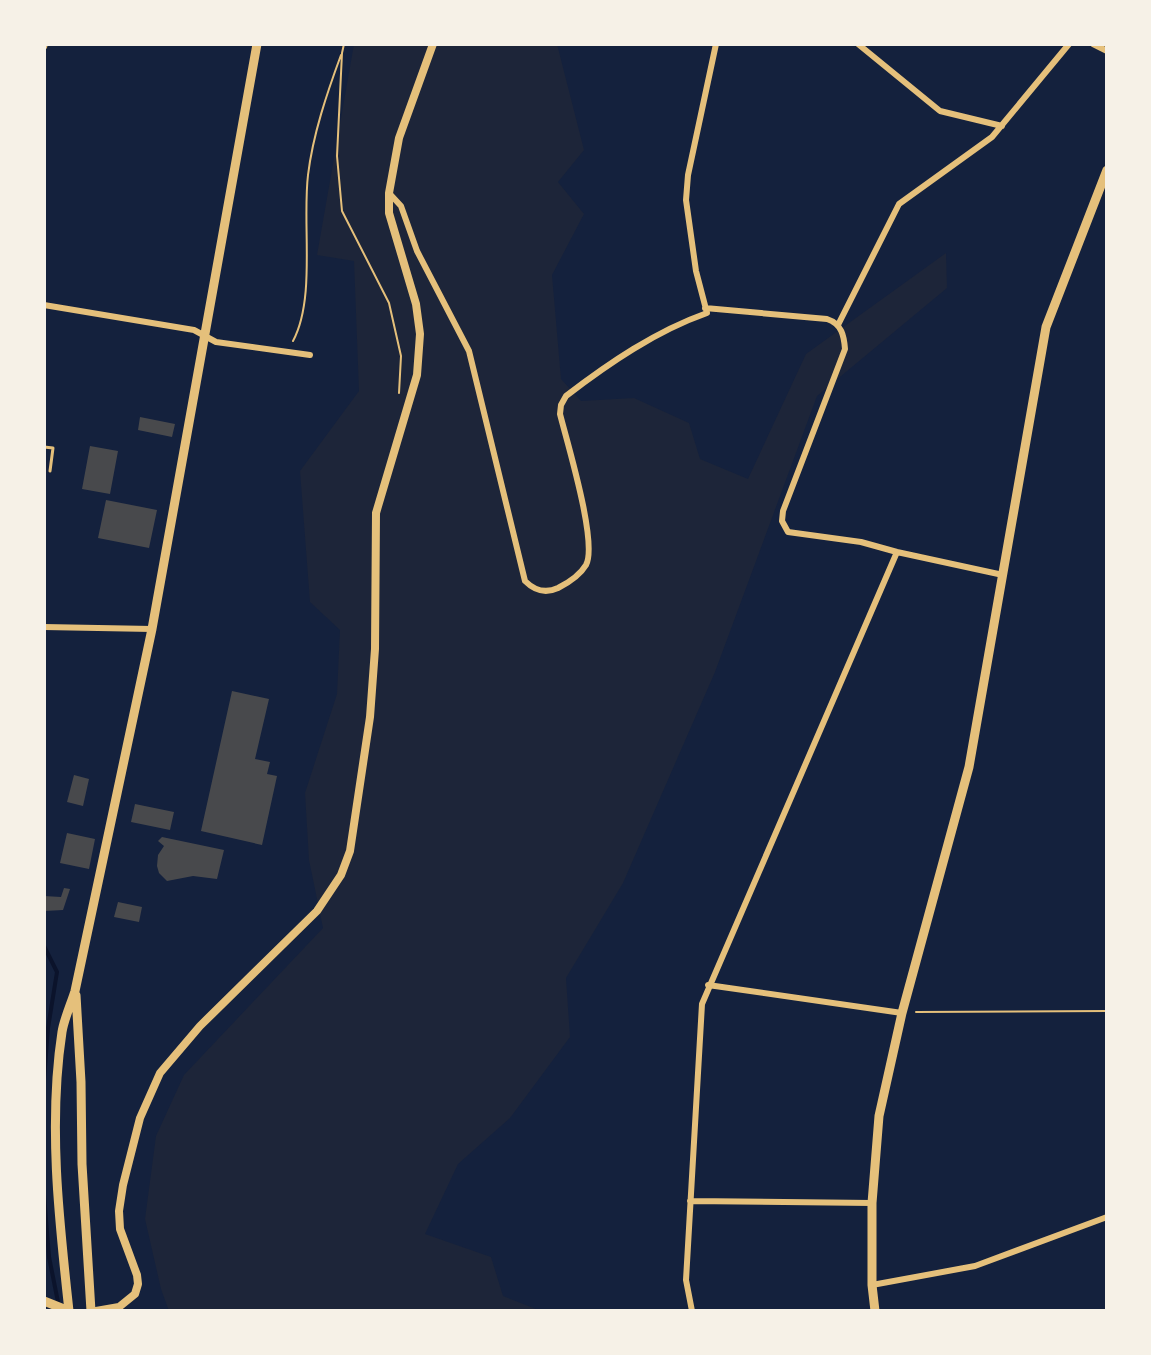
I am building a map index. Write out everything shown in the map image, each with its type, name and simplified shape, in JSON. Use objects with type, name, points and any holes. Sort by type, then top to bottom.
[{"type":"main road","points":[[44,1301],[71,1311],[57,1164],[57,1087],[62,1029],[75,991],[152,629],[257,44]]},
{"type":"main road","points":[[75,991],[82,1164],[94,1311],[119,1307],[135,1294],[138,1284],[120,1229],[119,1211],[140,1118],[160,1073],[200,1026],[317,911],[341,875],[350,851],[370,717],[375,649],[376,513],[417,375],[419,348],[416,304],[389,213],[389,193],[399,138],[433,44]]},
{"type":"main road","points":[[875,1311],[872,1203],[879,1116],[902,1013],[969,767],[1046,327],[1107,170]]},
{"type":"street","points":[[389,193],[401,206],[417,251],[469,351],[525,581],[532,588],[552,590],[565,584],[586,565],[590,553],[588,531],[560,414],[566,396],[624,355],[681,322],[707,313],[696,271],[686,200],[688,175],[716,44]]},
{"type":"street","points":[[858,44],[940,111],[1002,126]]},
{"type":"street","points":[[1003,575],[861,542],[788,532],[782,521],[783,511],[845,349],[838,325],[899,204],[992,137],[1069,44]]},
{"type":"street","points":[[1093,44],[1107,51]]},
{"type":"street","points":[[44,305],[194,330],[216,342],[310,355]]},
{"type":"street","points":[[705,308],[827,319],[838,325]]},
{"type":"street","points":[[692,1311],[686,1280],[699,1017],[708,985],[897,552]]},
{"type":"street","points":[[44,627],[152,629]]},
{"type":"street","points":[[708,985],[902,1013]]},
{"type":"street","points":[[690,1201],[872,1203]]},
{"type":"street","points":[[872,1285],[975,1266],[1107,1217]]},
{"type":"lane","points":[[44,447],[53,448],[50,471]]},
{"type":"path","points":[[288,353],[303,317],[308,176],[315,138],[344,44]]},
{"type":"path","points":[[342,53],[337,156],[342,211],[389,303],[401,356],[399,396]]},
{"type":"path","points":[[902,1013],[1107,1011]]},
{"type":"shaded area","points":[[354,44],[557,44],[584,150],[558,182],[584,214],[552,275],[561,379],[581,401],[634,398],[689,423],[700,459],[748,479],[806,354],[946,253],[947,288],[817,396],[715,672],[623,883],[566,978],[570,1037],[510,1118],[458,1164],[425,1234],[491,1257],[503,1296],[541,1311],[169,1311],[145,1219],[156,1136],[184,1075],[323,928],[309,860],[305,793],[337,694],[340,630],[310,602],[300,471],[359,391],[354,261],[317,255]]},
{"type":"building","points":[[140,417],[175,424],[172,437],[138,430]]},
{"type":"building","points":[[90,446],[118,451],[110,494],[82,489]]},
{"type":"building","points":[[106,500],[157,510],[149,548],[98,538]]},
{"type":"building","points":[[232,691],[269,699],[255,759],[270,762],[267,774],[277,776],[262,845],[201,831]]},
{"type":"building","points":[[74,775],[89,779],[83,806],[67,802]]},
{"type":"building","points":[[135,804],[174,812],[170,830],[131,822]]},
{"type":"building","points":[[67,833],[95,839],[89,869],[60,863]]},
{"type":"building","points":[[162,837],[224,850],[217,879],[193,876],[167,881],[157,866],[158,855],[164,846],[158,841]]},
{"type":"building","points":[[64,888],[70,889],[63,910],[44,911],[44,896],[61,897]]},
{"type":"building","points":[[118,902],[142,907],[139,922],[114,917]]},
{"type":"waterway","points":[[44,946],[57,972],[44,1080]]},
{"type":"waterway","points":[[44,1195],[49,1257],[59,1307]]}]
